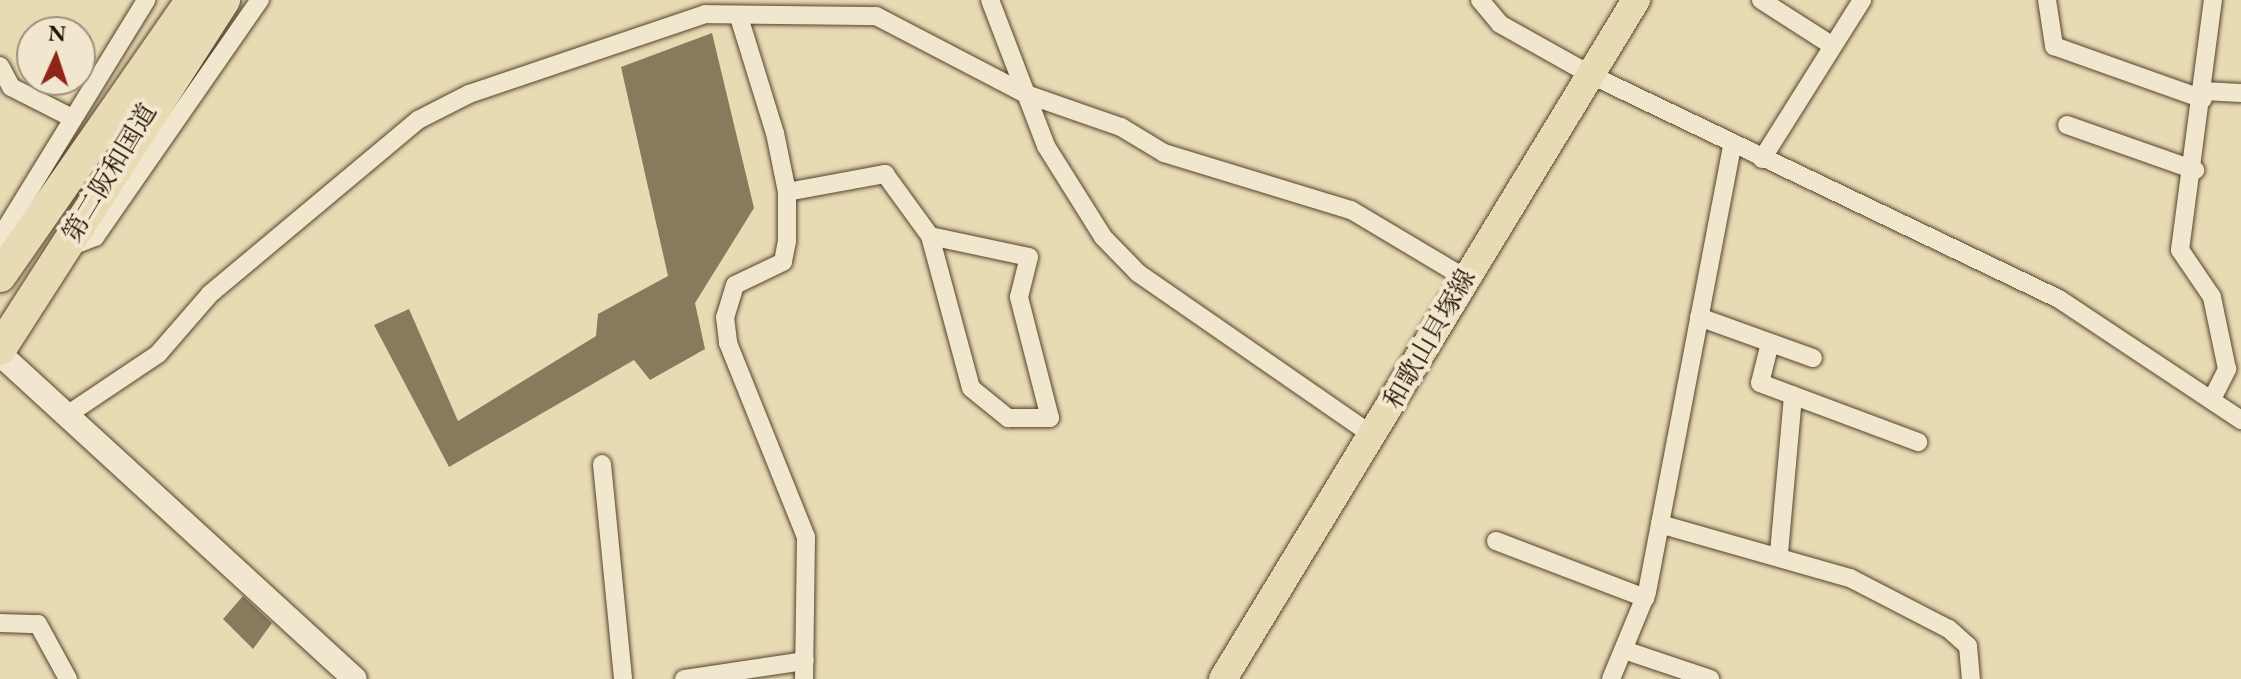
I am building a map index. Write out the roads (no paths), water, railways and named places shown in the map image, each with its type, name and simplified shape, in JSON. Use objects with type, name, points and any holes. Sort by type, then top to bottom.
[{"type":"highway","name":"第二阪和国道","points":[[0,275],[192,0]]},
{"type":"highway","name":"第二阪和国道","points":[[0,351],[224,0]]},
{"type":"main road","name":"和歌山貝塚線","points":[[1223,679],[1636,0]]},
{"type":"street","points":[[0,275],[6,228],[146,0]]},
{"type":"street","points":[[64,249],[95,237],[260,0]]},
{"type":"street","points":[[990,0],[1026,94],[1069,190],[1138,273],[1373,436]]},
{"type":"street","points":[[1480,0],[1500,24],[1589,74],[2059,299],[2241,420]]},
{"type":"street","points":[[1761,0],[1833,46]]},
{"type":"street","points":[[1762,159],[1862,0]]},
{"type":"street","points":[[2047,0],[2054,46],[2203,95],[2241,93]]},
{"type":"street","points":[[2212,399],[2227,369],[2212,297],[2180,250],[2195,170],[2213,0]]},
{"type":"street","points":[[70,413],[158,354],[210,294],[418,120],[469,94],[702,7],[739,17],[876,16],[1026,94],[1255,186],[1351,210],[1465,278]]},
{"type":"street","points":[[684,679],[805,670],[806,537],[728,343],[725,317],[735,285],[783,262],[787,192],[739,17]]},
{"type":"street","points":[[0,66],[11,87],[72,118]]},
{"type":"street","points":[[2067,125],[2195,170]]},
{"type":"street","points":[[1611,679],[1645,598],[1732,145]]},
{"type":"street","points":[[787,192],[885,174],[930,236],[971,388],[1008,418],[1050,418],[1019,297],[1029,257],[930,236]]},
{"type":"street","points":[[1699,317],[1813,358]]},
{"type":"street","points":[[1770,343],[1760,383],[1918,442]]},
{"type":"street","points":[[0,351],[70,413],[346,676]]},
{"type":"street","points":[[1779,553],[1793,396]]},
{"type":"street","points":[[602,464],[623,679]]},
{"type":"street","points":[[1660,524],[1779,553],[1850,578],[1949,629],[1968,646],[1971,679]]},
{"type":"street","points":[[1496,541],[1645,598]]},
{"type":"street","points":[[0,623],[38,624],[68,679]]},
{"type":"street","points":[[1624,650],[1710,679]]}]
